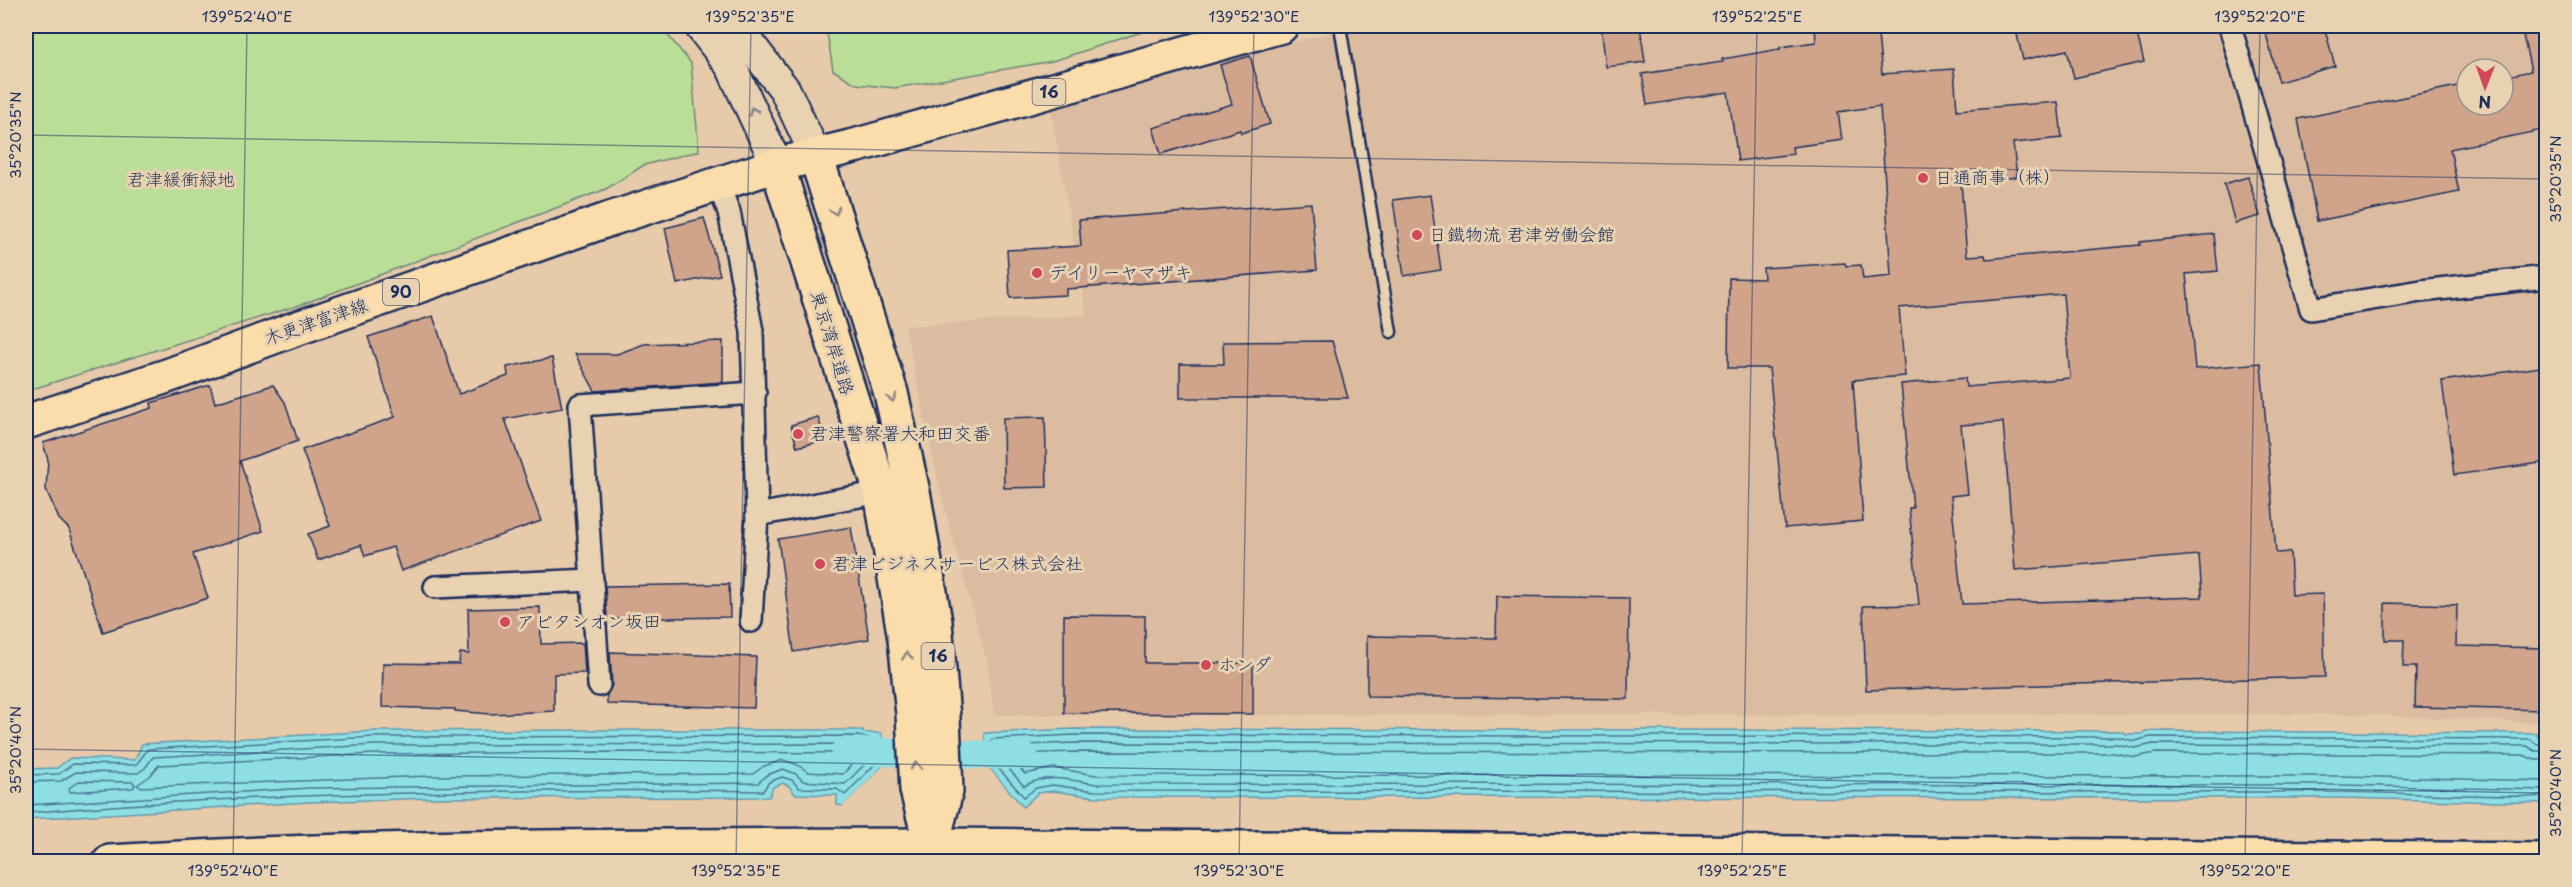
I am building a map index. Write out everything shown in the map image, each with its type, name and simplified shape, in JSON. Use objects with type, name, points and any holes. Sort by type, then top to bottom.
[{"type":"main road","name":"16","points":[[777,165],[1091,81],[1281,26]]},
{"type":"main road","name":"東京湾岸道路","points":[[816,156],[888,383],[904,448],[935,622],[928,716],[917,790],[931,836]]},
{"type":"main road","name":"木更津富津線","points":[[26,423],[610,219],[777,165]]},
{"type":"main road","name":"東京湾岸道路","points":[[777,165],[881,492],[905,639],[928,716]]},
{"type":"main road","points":[[110,861],[292,852],[931,836],[2547,860]]},
{"type":"street","points":[[700,26],[731,66],[777,165]]},
{"type":"street","points":[[736,26],[785,90],[816,156]]},
{"type":"street","points":[[2230,26],[2311,309],[2421,291],[2547,277]]},
{"type":"street","points":[[718,184],[729,212],[752,331],[758,515],[751,621]]},
{"type":"street","points":[[599,685],[580,405],[754,393]]},
{"type":"street","points":[[758,515],[881,492]]},
{"type":"street","points":[[435,587],[592,580]]},
{"type":"lane","points":[[1340,26],[1391,332]]},
{"type":"shaded area","points":[[1354,26],[2546,26],[2546,723],[2354,714],[994,715],[987,662],[942,499],[905,326],[1086,315],[1051,109]]},
{"type":"green space","name":"君津緩衝緑地","points":[[26,26],[660,26],[691,63],[699,151],[644,165],[606,189],[303,304],[26,391]]},
{"type":"green space","points":[[826,26],[1160,26],[1053,61],[895,88],[856,84],[833,70]]},
{"type":"water","points":[[1073,729],[2120,731],[2127,734],[2143,734],[2145,731],[2537,733],[2538,738],[2546,738],[2546,803],[2341,798],[1095,797],[1054,791],[1038,793],[1023,807],[984,762],[984,733]]},
{"type":"water","points":[[863,730],[864,733],[882,733],[885,764],[844,806],[837,805],[837,795],[795,794],[789,786],[783,783],[773,787],[769,797],[432,798],[310,802],[26,819],[26,769],[57,768],[70,758],[135,760],[142,744],[375,731]]},
{"type":"pier","points":[[882,730],[885,732],[887,766],[846,808],[841,808],[885,764]]},
{"type":"pier","points":[[984,730],[984,762],[1024,810],[981,764],[981,733]]},
{"type":"building","points":[[1601,26],[1640,26],[1645,62],[1606,67]]},
{"type":"building","points":[[1815,26],[1877,26],[1882,74],[1954,69],[1957,110],[2058,102],[2062,138],[2013,143],[2017,177],[1961,183],[1967,256],[1985,255],[1986,259],[2140,245],[2140,242],[2214,234],[2218,271],[2186,274],[2195,369],[2261,363],[2276,553],[2290,552],[2292,595],[2323,594],[2325,677],[1866,690],[1863,606],[1919,605],[1909,508],[1913,508],[1901,384],[1965,378],[1966,387],[2070,378],[2063,294],[1899,308],[1905,376],[1853,380],[1863,521],[1785,528],[1769,368],[1728,368],[1729,278],[1764,279],[1763,268],[1845,263],[1846,266],[1861,265],[1863,279],[1891,276],[1880,106],[1838,112],[1842,140],[1792,147],[1793,154],[1738,161],[1728,92],[1647,105],[1642,74],[1723,62],[1722,59],[1816,42]],"holes":[[[2003,422],[2015,570],[2199,555],[2202,597],[1962,604],[1951,496],[1968,494],[1961,425]]]},
{"type":"building","points":[[2015,26],[2135,26],[2144,62],[2074,78],[2067,50],[2023,60]]},
{"type":"building","points":[[2276,26],[2324,26],[2335,66],[2279,82],[2266,34],[2277,31]]},
{"type":"building","points":[[2521,26],[2547,26],[2547,129],[2450,149],[2459,192],[2317,221],[2298,119],[2455,86],[2455,117],[2515,117],[2515,74],[2531,71]]},
{"type":"building","points":[[1250,56],[1270,124],[1241,133],[1240,130],[1161,154],[1153,128],[1232,104],[1220,65]]},
{"type":"building","points":[[2248,177],[2260,216],[2235,223],[2224,184]]},
{"type":"building","name":"日鐵物流 君津労働会館","points":[[1430,195],[1441,270],[1404,276],[1393,200]]},
{"type":"building","points":[[1311,203],[1317,270],[1066,289],[1066,295],[1010,298],[1007,250],[1081,246],[1079,220]]},
{"type":"building","points":[[704,218],[720,275],[677,284],[665,228]]},
{"type":"building","points":[[433,316],[459,394],[508,376],[507,367],[552,358],[562,408],[505,419],[541,521],[401,571],[393,547],[365,556],[361,545],[318,560],[308,534],[330,526],[302,450],[395,417],[368,337]]},
{"type":"building","points":[[723,341],[723,382],[595,391],[575,354],[617,354],[644,344]]},
{"type":"building","points":[[1332,341],[1348,398],[1180,398],[1180,364],[1224,364],[1223,342]]},
{"type":"building","points":[[2547,366],[2547,462],[2454,475],[2442,381]]},
{"type":"building","points":[[210,385],[215,403],[273,385],[285,402],[298,441],[240,461],[263,531],[193,554],[208,598],[103,632],[69,529],[59,519],[46,489],[48,460],[43,443],[152,408],[151,403]]},
{"type":"building","points":[[818,417],[825,440],[797,447],[791,425]]},
{"type":"building","points":[[1045,417],[1047,487],[1004,488],[1003,418]]},
{"type":"building","name":"君津ビジネスサービス株式会社","points":[[851,527],[869,639],[794,652],[778,539]]},
{"type":"building","points":[[729,584],[730,617],[607,619],[605,586]]},
{"type":"building","points":[[1497,596],[1629,598],[1628,699],[1367,696],[1367,636],[1496,638]]},
{"type":"building","points":[[2385,603],[2457,605],[2456,646],[2545,648],[2544,710],[2415,707],[2416,667],[2403,667],[2404,640],[2385,640]]},
{"type":"building","points":[[540,607],[541,644],[583,643],[585,673],[554,674],[554,711],[490,714],[455,711],[455,709],[382,707],[383,663],[459,664],[460,653],[469,654],[468,609]]},
{"type":"building","name":"ホンダ","points":[[1064,615],[1145,616],[1145,663],[1253,663],[1253,714],[1064,713]]},
{"type":"building","points":[[610,652],[756,657],[754,708],[607,704],[607,695],[612,685]]},
{"type":"waterway","points":[[845,751],[1024,756]]},
{"type":"place","name":"日通商事（株）","points":[[1923,178]]},
{"type":"place","name":"日鐵物流 君津労働会館","points":[[1417,235]]},
{"type":"place","name":"デイリーヤマザキ","points":[[1037,273]]},
{"type":"place","name":"君津警察署大和田交番","points":[[798,434]]},
{"type":"place","name":"君津ビジネスサービス株式会社","points":[[820,564]]},
{"type":"place","name":"アビタシオン坂田","points":[[505,622]]},
{"type":"place","name":"ホンダ","points":[[1206,665]]}]
